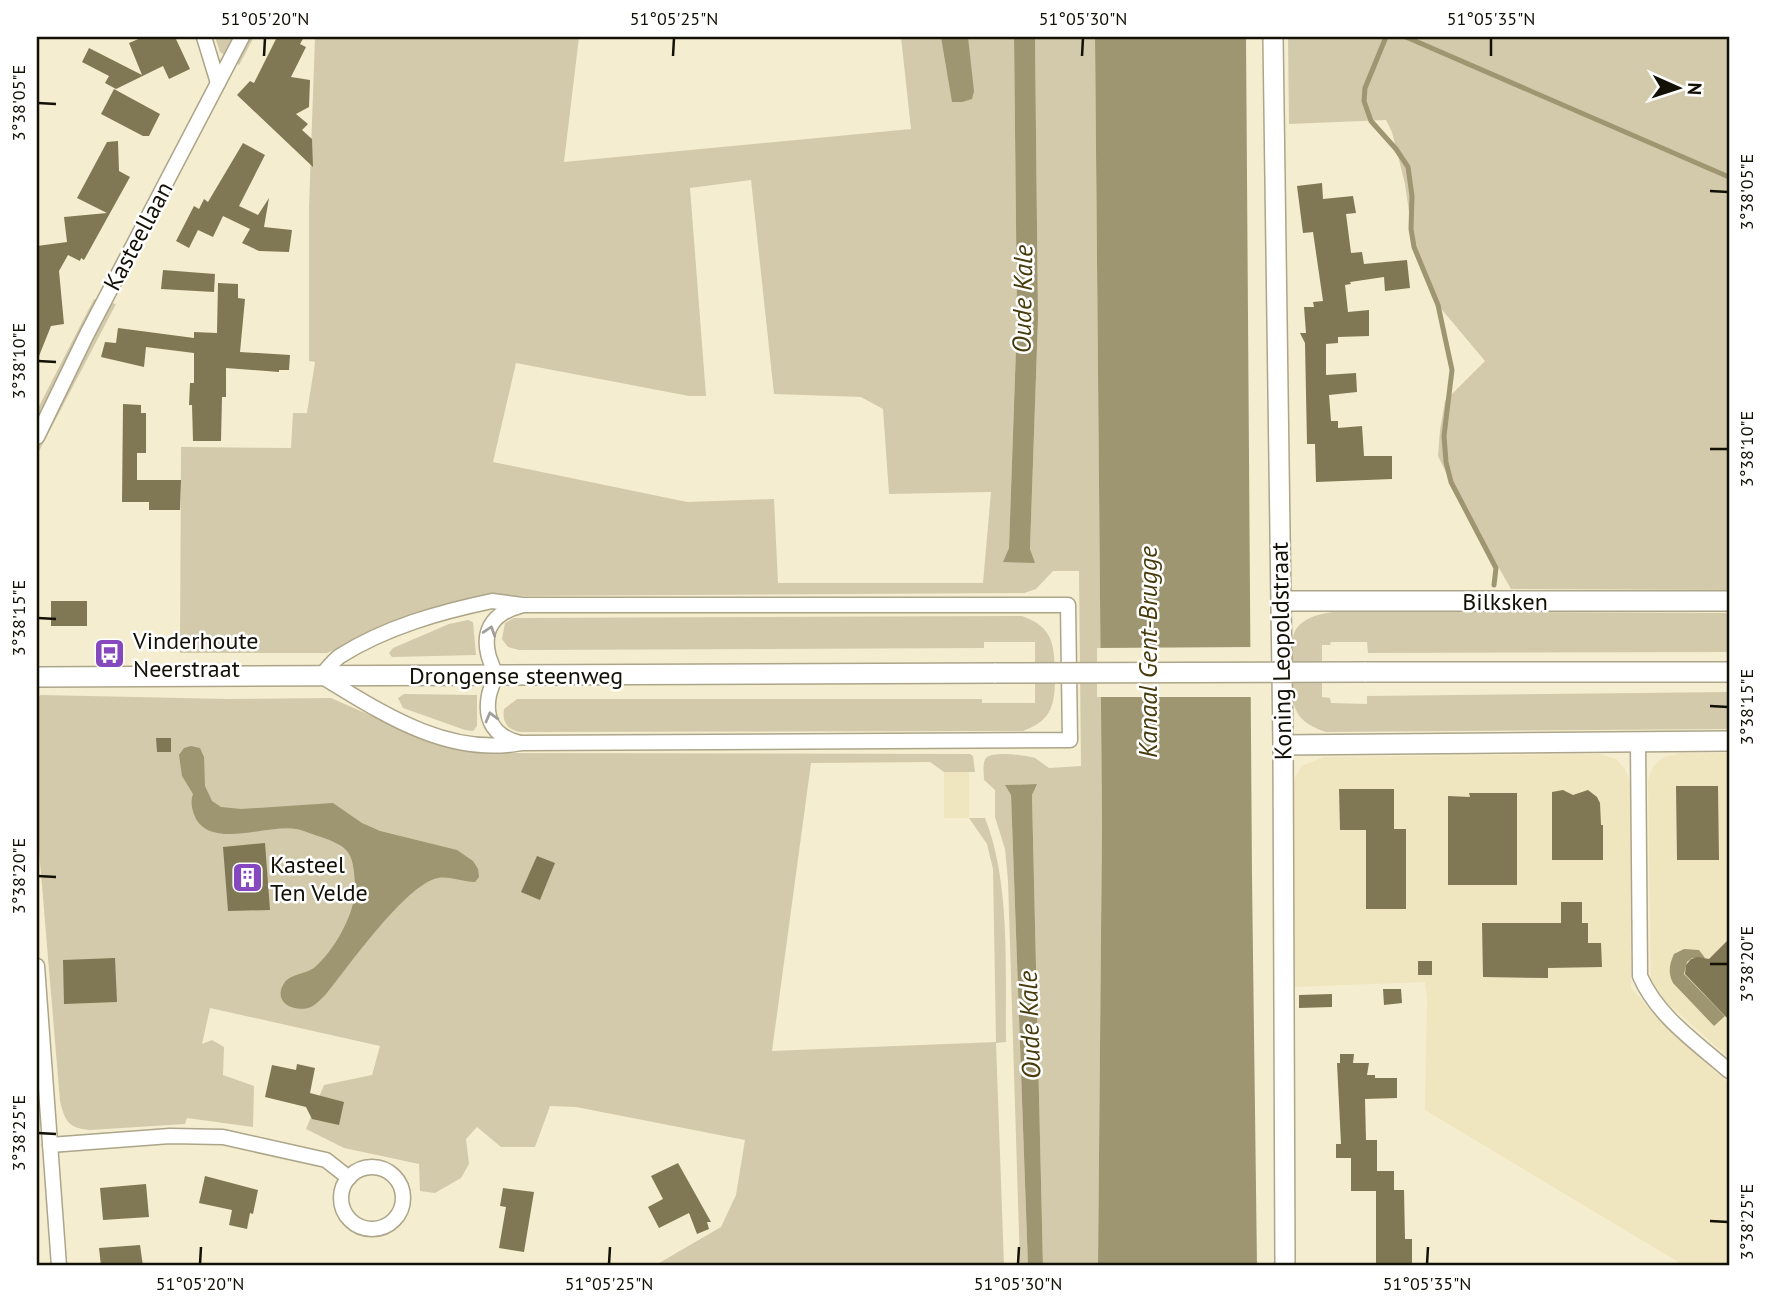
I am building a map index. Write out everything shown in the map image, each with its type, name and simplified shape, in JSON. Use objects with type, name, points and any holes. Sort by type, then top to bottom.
[{"type":"street","points":[[204,37],[218,83]]},
{"type":"street","name":"Kasteellaan","points":[[37,437],[87,334],[242,37]]},
{"type":"street","name":"Koning Leopoldstraat","points":[[1273,37],[1283,746],[1285,1266]]},
{"type":"street","points":[[492,601],[522,605],[1068,605],[1070,740],[521,743],[500,747],[468,746],[432,736],[386,716],[321,676],[338,657],[400,627],[443,611],[492,601]]},
{"type":"street","name":"Bilksken","points":[[1281,601],[1729,601]]},
{"type":"street","points":[[521,743],[507,740],[496,732],[489,721],[489,695],[494,675],[486,641],[489,628],[496,617],[522,605]]},
{"type":"street","name":"Drongense steenweg","points":[[37,677],[1729,672]]},
{"type":"street","points":[[1283,746],[1729,741]]},
{"type":"street","points":[[1638,742],[1640,976],[1659,1008],[1729,1071]]},
{"type":"street","points":[[37,966],[59,1266]]},
{"type":"street","points":[[50,1145],[170,1136],[223,1138],[326,1160],[349,1178]]},
{"type":"street","points":[[367,1167],[378,1167],[396,1177],[403,1197],[402,1208],[394,1220],[375,1229],[361,1227],[352,1221],[345,1213],[342,1203],[342,1192],[349,1178],[367,1167]]},
{"type":"shaded area","points":[[215,37],[254,37],[239,65],[220,52]]},
{"type":"shaded area","points":[[315,37],[579,37],[564,162],[911,129],[901,37],[1014,37],[1017,319],[1009,548],[1004,561],[1034,563],[1030,549],[1038,319],[1035,37],[1095,37],[1102,823],[1098,1266],[1043,1266],[1032,795],[1036,784],[1005,785],[1011,795],[1028,1266],[1020,1266],[1008,880],[1005,849],[995,817],[995,790],[984,780],[986,758],[1002,754],[1035,758],[1049,768],[1081,766],[1079,571],[1053,571],[1036,589],[1024,593],[494,596],[431,609],[327,653],[180,653],[181,447],[291,448],[293,413],[307,413],[315,362],[309,361],[309,208]],"holes":[[[751,180],[774,394],[861,397],[883,409],[889,494],[991,492],[983,583],[778,583],[774,499],[687,502],[493,462],[516,363],[689,396],[706,396],[690,188]]]},
{"type":"shaded area","points":[[1288,37],[1729,37],[1729,590],[1511,589],[1438,456],[1445,401],[1485,361],[1438,305],[1414,247],[1405,184],[1392,132],[1386,120],[1289,124]]},
{"type":"shaded area","points":[[94,299],[116,304],[37,455],[37,410]]},
{"type":"shaded area","points":[[1341,611],[1729,613],[1729,652],[1368,653],[1367,642],[1331,642],[1330,645],[1322,645],[1322,697],[1330,698],[1331,703],[1367,704],[1367,696],[1729,692],[1729,729],[1326,732],[1305,721],[1296,710],[1291,681],[1293,635],[1300,624],[1311,618]]},
{"type":"shaded area","points":[[1022,616],[1046,631],[1054,653],[1055,673],[1051,709],[1041,721],[1023,731],[520,732],[509,727],[504,717],[504,709],[517,699],[982,699],[982,703],[1035,703],[1035,642],[984,642],[984,648],[519,650],[508,647],[502,639],[505,623],[514,618]]},
{"type":"shaded area","points":[[468,620],[473,622],[476,655],[392,657],[389,653],[393,648],[449,624]]},
{"type":"shaded area","points":[[404,694],[477,695],[477,726],[473,731],[465,730],[403,708],[398,698]]},
{"type":"shaded area","points":[[37,697],[331,698],[415,735],[454,749],[478,753],[970,754],[973,756],[975,772],[944,772],[930,762],[811,763],[772,1051],[996,1042],[993,869],[987,844],[969,818],[985,818],[999,871],[1005,928],[1006,1042],[996,1043],[1004,1266],[654,1266],[721,1227],[736,1195],[745,1140],[576,1107],[550,1106],[535,1147],[501,1147],[477,1127],[466,1139],[469,1164],[461,1178],[435,1193],[420,1191],[419,1164],[344,1148],[306,1129],[324,1085],[372,1075],[380,1046],[210,1008],[202,1044],[212,1040],[224,1047],[223,1075],[254,1086],[253,1127],[187,1118],[185,1124],[90,1130],[72,1125],[64,1114],[60,1101],[37,826]]},
{"type":"shaded area","points":[[1680,753],[1729,753],[1729,1058],[1663,999],[1651,981],[1648,781],[1653,766],[1664,757]]},
{"type":"shaded area","points":[[1599,754],[1616,759],[1625,769],[1630,782],[1631,988],[1666,1027],[1729,1084],[1729,1266],[1685,1266],[1425,1110],[1425,982],[1292,987],[1293,789],[1295,777],[1302,766],[1324,757]]},
{"type":"shaded area","points":[[944,772],[969,772],[969,818],[944,818]]},
{"type":"water","points":[[941,37],[968,37],[974,91],[972,99],[952,102]]},
{"type":"water","name":"Oude Kale","points":[[1014,37],[1035,37],[1038,319],[1030,549],[1035,563],[1003,562],[1009,548],[1017,319]]},
{"type":"water","name":"Kanaal Gent-Brugge","points":[[1095,37],[1246,37],[1257,1266],[1098,1266],[1102,823]]},
{"type":"water","points":[[184,748],[200,748],[204,757],[205,786],[212,801],[221,807],[241,809],[333,803],[362,823],[380,831],[457,850],[473,861],[479,877],[475,882],[438,878],[425,884],[395,910],[317,1003],[305,1009],[293,1008],[281,997],[283,985],[289,978],[311,970],[323,960],[349,917],[355,893],[351,858],[338,844],[299,830],[284,828],[228,834],[215,833],[204,828],[196,819],[193,794],[182,776],[179,755]]},
{"type":"water","name":"Oude Kale","points":[[1037,784],[1032,795],[1043,1266],[1028,1266],[1011,795],[1005,785]]},
{"type":"water","points":[[1684,949],[1699,950],[1705,958],[1692,958],[1687,962],[1684,974],[1725,1016],[1714,1026],[1671,979],[1672,958]]},
{"type":"pier","points":[[1254,647],[1254,697],[1097,697],[1097,648]]},
{"type":"building","points":[[143,37],[175,37],[190,69],[169,79],[163,66],[116,89],[105,83],[109,76],[82,62],[89,48],[142,75],[129,43]]},
{"type":"building","points":[[277,37],[304,37],[300,44],[306,47],[291,77],[310,80],[309,107],[296,114],[308,124],[302,130],[312,139],[313,167],[237,95],[250,81],[254,83]]},
{"type":"building","points":[[114,89],[160,114],[149,136],[143,136],[101,114]]},
{"type":"building","points":[[118,141],[119,171],[130,177],[84,260],[81,258],[80,261],[68,255],[59,271],[64,324],[51,326],[37,361],[37,246],[67,242],[64,217],[107,213],[77,198],[107,142]]},
{"type":"building","points":[[243,143],[265,155],[239,206],[258,215],[269,198],[264,227],[292,230],[289,252],[259,251],[242,243],[250,229],[223,216],[213,237],[198,230],[189,248],[176,241],[194,206],[199,209],[204,199],[208,202]]},
{"type":"building","points":[[1322,183],[1323,199],[1353,196],[1356,213],[1346,214],[1351,253],[1362,252],[1364,264],[1407,260],[1410,288],[1385,291],[1384,277],[1345,285],[1348,312],[1369,310],[1369,336],[1338,337],[1338,343],[1326,344],[1326,375],[1356,373],[1357,392],[1329,395],[1331,421],[1338,421],[1338,428],[1362,426],[1364,456],[1392,456],[1392,479],[1316,482],[1315,444],[1307,444],[1305,343],[1300,333],[1306,333],[1304,307],[1314,307],[1313,302],[1323,301],[1313,232],[1303,233],[1297,186]]},
{"type":"building","points":[[163,270],[215,274],[214,292],[161,289]]},
{"type":"building","points":[[218,283],[238,284],[238,298],[245,299],[240,352],[290,355],[289,370],[279,372],[226,368],[221,441],[193,441],[192,405],[189,405],[190,383],[194,383],[194,353],[146,347],[144,367],[101,357],[105,342],[116,343],[118,328],[194,338],[194,332],[217,333]]},
{"type":"building","points":[[123,404],[141,405],[141,413],[146,413],[146,453],[137,453],[137,480],[181,480],[180,510],[149,510],[149,502],[122,502]]},
{"type":"building","points":[[51,601],[87,601],[87,626],[51,626]]},
{"type":"building","points":[[156,738],[171,738],[171,752],[157,752]]},
{"type":"building","points":[[1676,786],[1718,786],[1719,860],[1677,860]]},
{"type":"building","points":[[1339,789],[1394,789],[1394,829],[1406,829],[1406,909],[1366,909],[1366,830],[1340,830]]},
{"type":"building","points":[[1563,790],[1573,795],[1588,790],[1597,797],[1603,825],[1603,860],[1552,860],[1552,792]]},
{"type":"building","points":[[1469,793],[1517,793],[1517,885],[1448,885],[1448,796],[1470,797]]},
{"type":"building","name":"Kasteel Ten Velde","points":[[265,843],[270,910],[228,911],[223,847]]},
{"type":"building","points":[[537,856],[555,863],[540,900],[521,892]]},
{"type":"building","points":[[1561,902],[1582,902],[1582,923],[1588,923],[1588,943],[1601,943],[1602,967],[1548,968],[1548,978],[1483,977],[1482,923],[1561,923]]},
{"type":"building","points":[[1729,939],[1729,1020],[1685,974],[1686,965],[1691,959],[1709,959]]},
{"type":"building","points":[[115,958],[117,1002],[64,1004],[63,960]]},
{"type":"building","points":[[1418,961],[1432,961],[1432,975],[1418,975]]},
{"type":"building","points":[[1383,989],[1401,989],[1402,1003],[1384,1005]]},
{"type":"building","points":[[1332,994],[1332,1007],[1299,1008],[1299,995]]},
{"type":"building","points":[[1340,1054],[1354,1054],[1353,1063],[1369,1063],[1367,1075],[1375,1075],[1375,1078],[1397,1078],[1397,1098],[1365,1099],[1366,1140],[1377,1140],[1377,1171],[1394,1171],[1394,1190],[1404,1190],[1405,1239],[1412,1239],[1412,1266],[1376,1266],[1376,1191],[1351,1191],[1351,1158],[1336,1158],[1336,1144],[1341,1144],[1337,1063],[1340,1063]]},
{"type":"building","points":[[297,1064],[315,1068],[310,1093],[344,1102],[339,1125],[312,1119],[306,1107],[265,1097],[272,1065],[296,1070]]},
{"type":"building","points":[[678,1163],[711,1222],[707,1222],[709,1229],[697,1234],[689,1213],[659,1228],[648,1207],[663,1199],[651,1176]]},
{"type":"building","points":[[205,1176],[258,1190],[247,1229],[229,1225],[232,1210],[199,1203]]},
{"type":"building","points":[[146,1184],[149,1217],[103,1220],[100,1188]]},
{"type":"building","points":[[503,1188],[534,1192],[524,1252],[499,1248],[506,1207],[500,1206]]},
{"type":"building","points":[[140,1245],[143,1266],[101,1266],[99,1248]]},
{"type":"waterway","points":[[1386,37],[1365,88],[1364,101],[1371,121],[1408,167],[1414,247],[1438,305],[1452,370],[1444,436],[1446,462],[1451,482],[1496,568],[1494,585]]},
{"type":"waterway","points":[[1406,37],[1729,177]]},
{"type":"place","name":"Vinderhoute Neerstraat","points":[[110,654]]},
{"type":"place","name":"Kasteel Ten Velde","points":[[247,878]]}]
